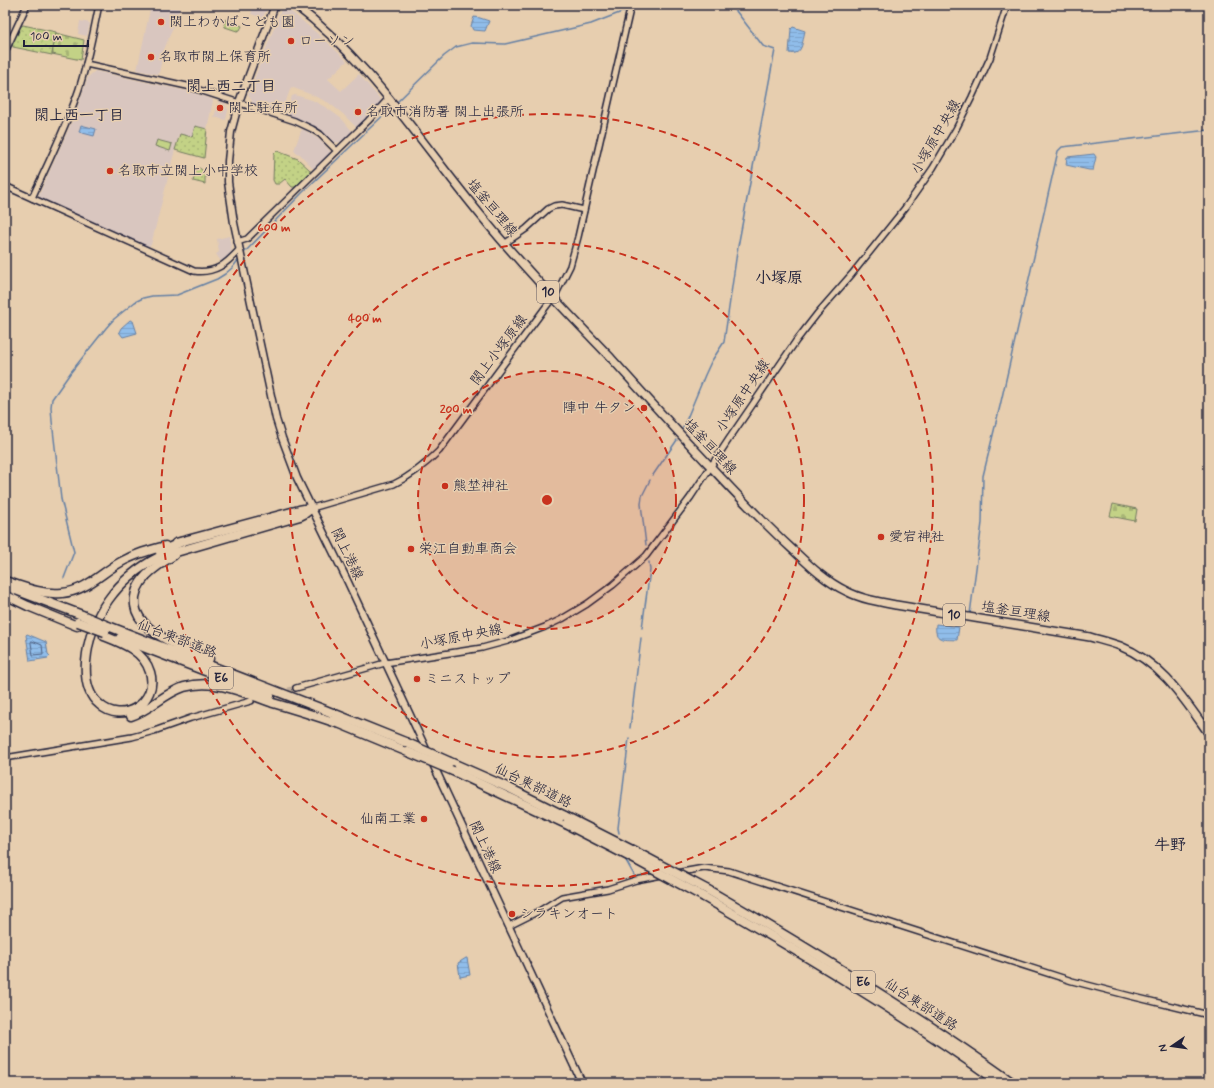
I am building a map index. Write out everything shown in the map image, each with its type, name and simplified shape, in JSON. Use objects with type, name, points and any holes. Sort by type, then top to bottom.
[{"type":"highway","points":[[312,508],[299,510],[157,553],[131,569],[111,589],[99,606],[87,633],[82,665],[84,687],[85,693],[91,703],[100,711],[110,716],[122,718],[142,711],[177,690],[191,685],[208,684],[228,688],[337,723]]},
{"type":"highway","points":[[5,581],[37,591],[55,594],[62,593],[83,587],[121,562],[143,552],[182,546]]},
{"type":"highway","points":[[106,631],[143,658],[149,668],[152,680],[150,692],[144,702],[131,711],[120,713],[109,711],[99,704],[91,694],[87,682],[86,666],[91,635],[102,609],[113,593],[126,580],[147,563],[182,546]]},
{"type":"highway","points":[[182,546],[154,568],[140,583],[135,595],[136,608],[137,614],[145,624],[159,635],[187,649],[325,710]]},
{"type":"highway","name":"仙台東部道路","points":[[5,586],[79,621]]},
{"type":"highway","name":"仙台東部道路","points":[[5,594],[325,710],[405,742],[509,788],[634,859],[706,894],[798,943],[866,984],[941,1033],[1013,1083]]},
{"type":"highway","name":"仙台東部道路","points":[[106,631],[408,752],[565,820]]},
{"type":"highway","name":"仙台東部道路","points":[[706,894],[863,991],[947,1045],[1000,1083]]},
{"type":"main road","name":"閖上港線","points":[[275,5],[239,102],[231,132],[228,172],[230,207],[276,419],[297,478],[582,1083]]},
{"type":"main road","name":"塩釜亘理線","points":[[295,5],[324,28],[362,66],[504,244],[773,532],[829,582],[848,592],[865,598],[896,605],[1075,634],[1119,645],[1147,661],[1160,672],[1179,693],[1209,734]]},
{"type":"street","points":[[5,52],[27,5]]},
{"type":"street","points":[[32,198],[71,112],[79,89],[99,5]]},
{"type":"street","points":[[504,244],[526,230],[548,209],[554,206],[562,205],[584,210],[631,5]]},
{"type":"street","name":"小塚原中央線","points":[[296,688],[385,663],[482,648],[547,626],[587,604],[613,586],[646,556],[686,504],[710,466],[796,341],[905,208],[933,168],[956,129],[990,58],[1008,5]]},
{"type":"street","points":[[86,64],[187,86],[301,123],[320,134],[337,151]]},
{"type":"street","points":[[237,242],[247,239],[368,121],[392,103]]},
{"type":"street","points":[[5,186],[194,271],[208,271],[220,267],[240,254]]},
{"type":"street","name":"閖上小塚原線","points":[[312,508],[394,484],[406,478],[430,460],[439,451],[557,292],[570,266],[584,210]]},
{"type":"street","points":[[5,758],[154,732],[191,718],[251,701]]},
{"type":"street","points":[[509,926],[562,898],[608,889],[636,880],[661,875],[713,868],[752,878],[1072,981],[1209,1015]]},
{"type":"shaded area","points":[[151,5],[168,5],[180,9],[164,50],[159,73],[157,74],[137,70]]},
{"type":"shaded area","points":[[254,5],[268,5],[263,18],[251,14]]},
{"type":"shaded area","points":[[287,8],[347,61],[328,79],[341,91],[359,74],[380,99],[381,102],[359,127],[356,127],[329,103],[291,87],[282,112],[279,113],[251,104],[252,101],[248,95],[281,10]]},
{"type":"shaded area","points":[[80,21],[90,23],[87,36],[78,34]]},
{"type":"shaded area","name":"名取市立閖上小中学校","points":[[95,71],[191,92],[212,99],[213,101],[207,129],[195,126],[192,137],[179,134],[151,245],[147,247],[39,198],[75,115],[88,77]]},
{"type":"shaded area","points":[[295,95],[312,100],[327,108],[342,119],[352,131],[352,134],[342,142],[332,143],[317,129],[287,116],[286,114],[292,96]]},
{"type":"shaded area","points":[[219,101],[225,103],[228,110],[226,120],[214,117]]},
{"type":"shaded area","points":[[303,129],[320,140],[330,151],[330,154],[316,168],[312,168],[300,154],[296,153],[294,150]]},
{"type":"shaded area","points":[[229,236],[232,250],[222,263],[216,254],[219,252],[217,239]]},
{"type":"green space","points":[[226,19],[242,26],[240,30],[237,31],[225,27],[224,24]]},
{"type":"green space","points":[[23,25],[56,32],[52,55],[13,47],[12,44],[20,27]]},
{"type":"green space","points":[[56,33],[84,40],[81,60],[52,54]]},
{"type":"green space","points":[[195,126],[207,129],[204,158],[175,150],[180,134],[192,137]]},
{"type":"green space","points":[[157,140],[172,144],[170,151],[155,146]]},
{"type":"green space","points":[[277,151],[298,159],[310,170],[310,173],[295,187],[292,187],[285,179],[279,184],[275,184],[273,180],[274,154]]},
{"type":"green space","points":[[199,168],[204,173],[205,184],[193,181],[196,170]]},
{"type":"green space","points":[[1113,504],[1137,509],[1135,521],[1110,516]]},
{"type":"water","points":[[474,17],[489,21],[485,31],[473,30],[471,26]]},
{"type":"water","points":[[793,27],[805,31],[799,50],[794,53],[789,53],[791,29]]},
{"type":"water","points":[[81,125],[96,129],[94,136],[79,132]]},
{"type":"water","points":[[1094,154],[1096,157],[1093,170],[1066,165],[1067,157]]},
{"type":"water","points":[[130,320],[133,321],[137,333],[123,337],[119,332],[121,328]]},
{"type":"water","points":[[936,624],[959,627],[957,640],[938,637],[936,634]]},
{"type":"water","points":[[27,634],[46,642],[48,654],[50,656],[48,658],[30,661]]},
{"type":"water","points":[[466,958],[470,975],[460,977],[458,963]]},
{"type":"waterway","points":[[633,8],[639,5]]},
{"type":"waterway","points":[[683,428],[711,362],[724,342],[737,252],[775,50],[763,46],[736,11],[729,5]]},
{"type":"waterway","points":[[395,104],[444,56],[456,47],[472,43],[505,44],[591,24],[627,10]]},
{"type":"waterway","points":[[243,254],[302,193],[393,106]]},
{"type":"waterway","points":[[970,614],[982,523],[983,476],[1058,151],[1062,147],[1209,130]]},
{"type":"waterway","points":[[64,578],[74,552],[61,499],[52,421],[52,399],[71,372],[106,328],[114,319],[135,302],[152,296],[177,295],[217,279],[232,268],[240,258]]},
{"type":"waterway","points":[[653,475],[677,440]]},
{"type":"waterway","points":[[646,545],[641,504],[642,496],[650,480]]},
{"type":"waterway","points":[[642,628],[650,570],[649,562]]},
{"type":"waterway","points":[[630,728],[641,638]]},
{"type":"waterway","points":[[619,833],[618,828],[629,738]]},
{"type":"waterway","points":[[625,859],[634,875]]},
{"type":"waterway","points":[[574,1076],[577,1083]]},
{"type":"tunnel","points":[[281,692],[296,688]]},
{"type":"place","name":"閖上わかばこども園","points":[[161,22]]},
{"type":"place","name":"ローソン","points":[[291,41]]},
{"type":"place","name":"名取市閖上保育所","points":[[151,57]]},
{"type":"place","name":"閖上駐在所","points":[[220,108]]},
{"type":"place","name":"名取市消防署 閖上出張所","points":[[358,112]]},
{"type":"place","name":"名取市立閖上小中学校","points":[[110,171]]},
{"type":"place","name":"陣中 牛タン","points":[[644,408]]},
{"type":"place","name":"熊埜神社","points":[[445,486]]},
{"type":"place","name":"愛宕神社","points":[[881,537]]},
{"type":"place","name":"栄江自動車商会","points":[[411,549]]},
{"type":"place","name":"ミニストップ","points":[[417,679]]},
{"type":"place","name":"仙南工業","points":[[424,819]]},
{"type":"place","name":"シラキンオート","points":[[512,914]]},
{"type":"district","name":"閖上西二丁目","points":[[231,87]]},
{"type":"district","name":"閖上西一丁目","points":[[79,116]]},
{"type":"district","name":"小塚原","points":[[779,278]]},
{"type":"district","name":"牛野","points":[[1170,845]]}]
